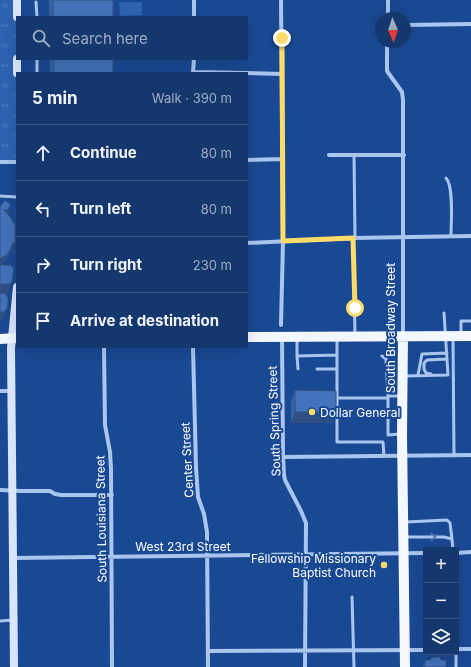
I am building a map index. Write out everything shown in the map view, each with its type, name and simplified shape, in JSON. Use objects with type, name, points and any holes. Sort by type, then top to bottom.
[{"type":"main road","points":[[17,0],[17,16]]},
{"type":"main road","points":[[17,60],[17,72]]},
{"type":"main road","points":[[14,667],[11,391],[16,300]]},
{"type":"main road","name":"South Broadway Street","points":[[403,336],[402,434],[405,667]]},
{"type":"main road","points":[[248,337],[458,336]]},
{"type":"main road","points":[[0,339],[14,338]]},
{"type":"street","points":[[194,0],[194,16]]},
{"type":"street","points":[[281,0],[283,159],[281,324]]},
{"type":"street","points":[[388,0],[388,12]]},
{"type":"street","points":[[411,25],[471,24]]},
{"type":"street","name":"South Broadway Street","points":[[387,48],[387,71],[402,93],[404,155],[403,336]]},
{"type":"street","points":[[193,72],[194,60]]},
{"type":"street","points":[[248,73],[282,74]]},
{"type":"street","points":[[329,155],[404,155]]},
{"type":"street","points":[[248,160],[283,159]]},
{"type":"street","points":[[0,162],[16,162]]},
{"type":"street","points":[[248,243],[354,238],[471,236]]},
{"type":"street","name":"South Spring Street","points":[[282,337],[283,457],[285,480],[306,523],[306,667]]},
{"type":"street","name":"South Louisiana Street","points":[[104,348],[105,425],[110,452],[112,495],[112,667]]},
{"type":"street","name":"Center Street","points":[[193,348],[198,497],[206,523],[208,555],[208,667]]},
{"type":"street","points":[[0,391],[11,391]]},
{"type":"street","points":[[283,457],[471,455]]},
{"type":"street","points":[[0,490],[50,491],[61,495],[112,495]]},
{"type":"street","points":[[459,553],[471,552]]},
{"type":"street","name":"West 23rd Street","points":[[13,558],[423,553]]},
{"type":"street","points":[[459,651],[471,649]]},
{"type":"street","points":[[208,651],[423,650]]},
{"type":"lane","points":[[36,2],[36,16]]},
{"type":"lane","points":[[37,60],[37,72]]},
{"type":"lane","points":[[354,155],[355,337]]},
{"type":"lane","points":[[446,178],[451,188],[451,236]]},
{"type":"lane","points":[[0,196],[16,197]]},
{"type":"lane","points":[[444,313],[458,336]]},
{"type":"lane","points":[[454,456],[454,374],[458,336],[461,321],[471,321]]},
{"type":"lane","points":[[448,375],[447,353],[458,336]]},
{"type":"lane","points":[[297,337],[298,369]]},
{"type":"lane","points":[[337,337],[337,442],[383,442]]},
{"type":"lane","points":[[418,375],[422,354],[447,353]]},
{"type":"lane","points":[[297,356],[337,355]]},
{"type":"lane","points":[[382,356],[386,359],[388,397],[388,435],[383,442],[384,456]]},
{"type":"lane","points":[[443,375],[426,373],[423,365],[427,360],[448,359]]},
{"type":"lane","points":[[318,369],[337,369]]},
{"type":"lane","points":[[403,376],[454,374]]},
{"type":"lane","points":[[337,398],[403,396]]},
{"type":"lane","points":[[388,435],[402,434]]},
{"type":"lane","points":[[404,522],[447,520],[450,523],[453,547]]},
{"type":"lane","points":[[404,537],[452,539]]},
{"type":"lane","points":[[352,597],[354,667]]},
{"type":"lane","points":[[0,621],[13,620]]},
{"type":"lane","points":[[456,655],[456,667]]},
{"type":"green space","points":[[0,0],[17,0],[16,162],[0,162]]},
{"type":"green space","points":[[119,2],[142,2],[142,15],[120,16]]},
{"type":"building","points":[[53,0],[113,0],[113,16],[53,16]]},
{"type":"building","points":[[54,60],[113,60],[113,72],[54,72]]},
{"type":"building","points":[[5,200],[11,205],[6,211],[4,210],[15,224],[15,243],[13,243],[7,255],[0,259],[0,207]]},
{"type":"building","points":[[0,265],[11,265],[14,269],[12,282],[10,284],[1,284],[0,293]]},
{"type":"building","points":[[0,293],[6,294],[8,298],[7,309],[4,312],[0,312]]},
{"type":"building","points":[[295,390],[336,391],[336,412],[295,412]]},
{"type":"building","points":[[440,657],[441,660],[446,660],[446,667],[425,667],[425,660],[431,660],[431,658]]},
{"type":"place","name":"Dollar General","points":[[312,412]]},
{"type":"place","name":"Fellowship Missionary Baptist Church","points":[[384,565]]},
{"type":"route","points":[[282,38],[283,241],[353,238],[355,308]]}]
